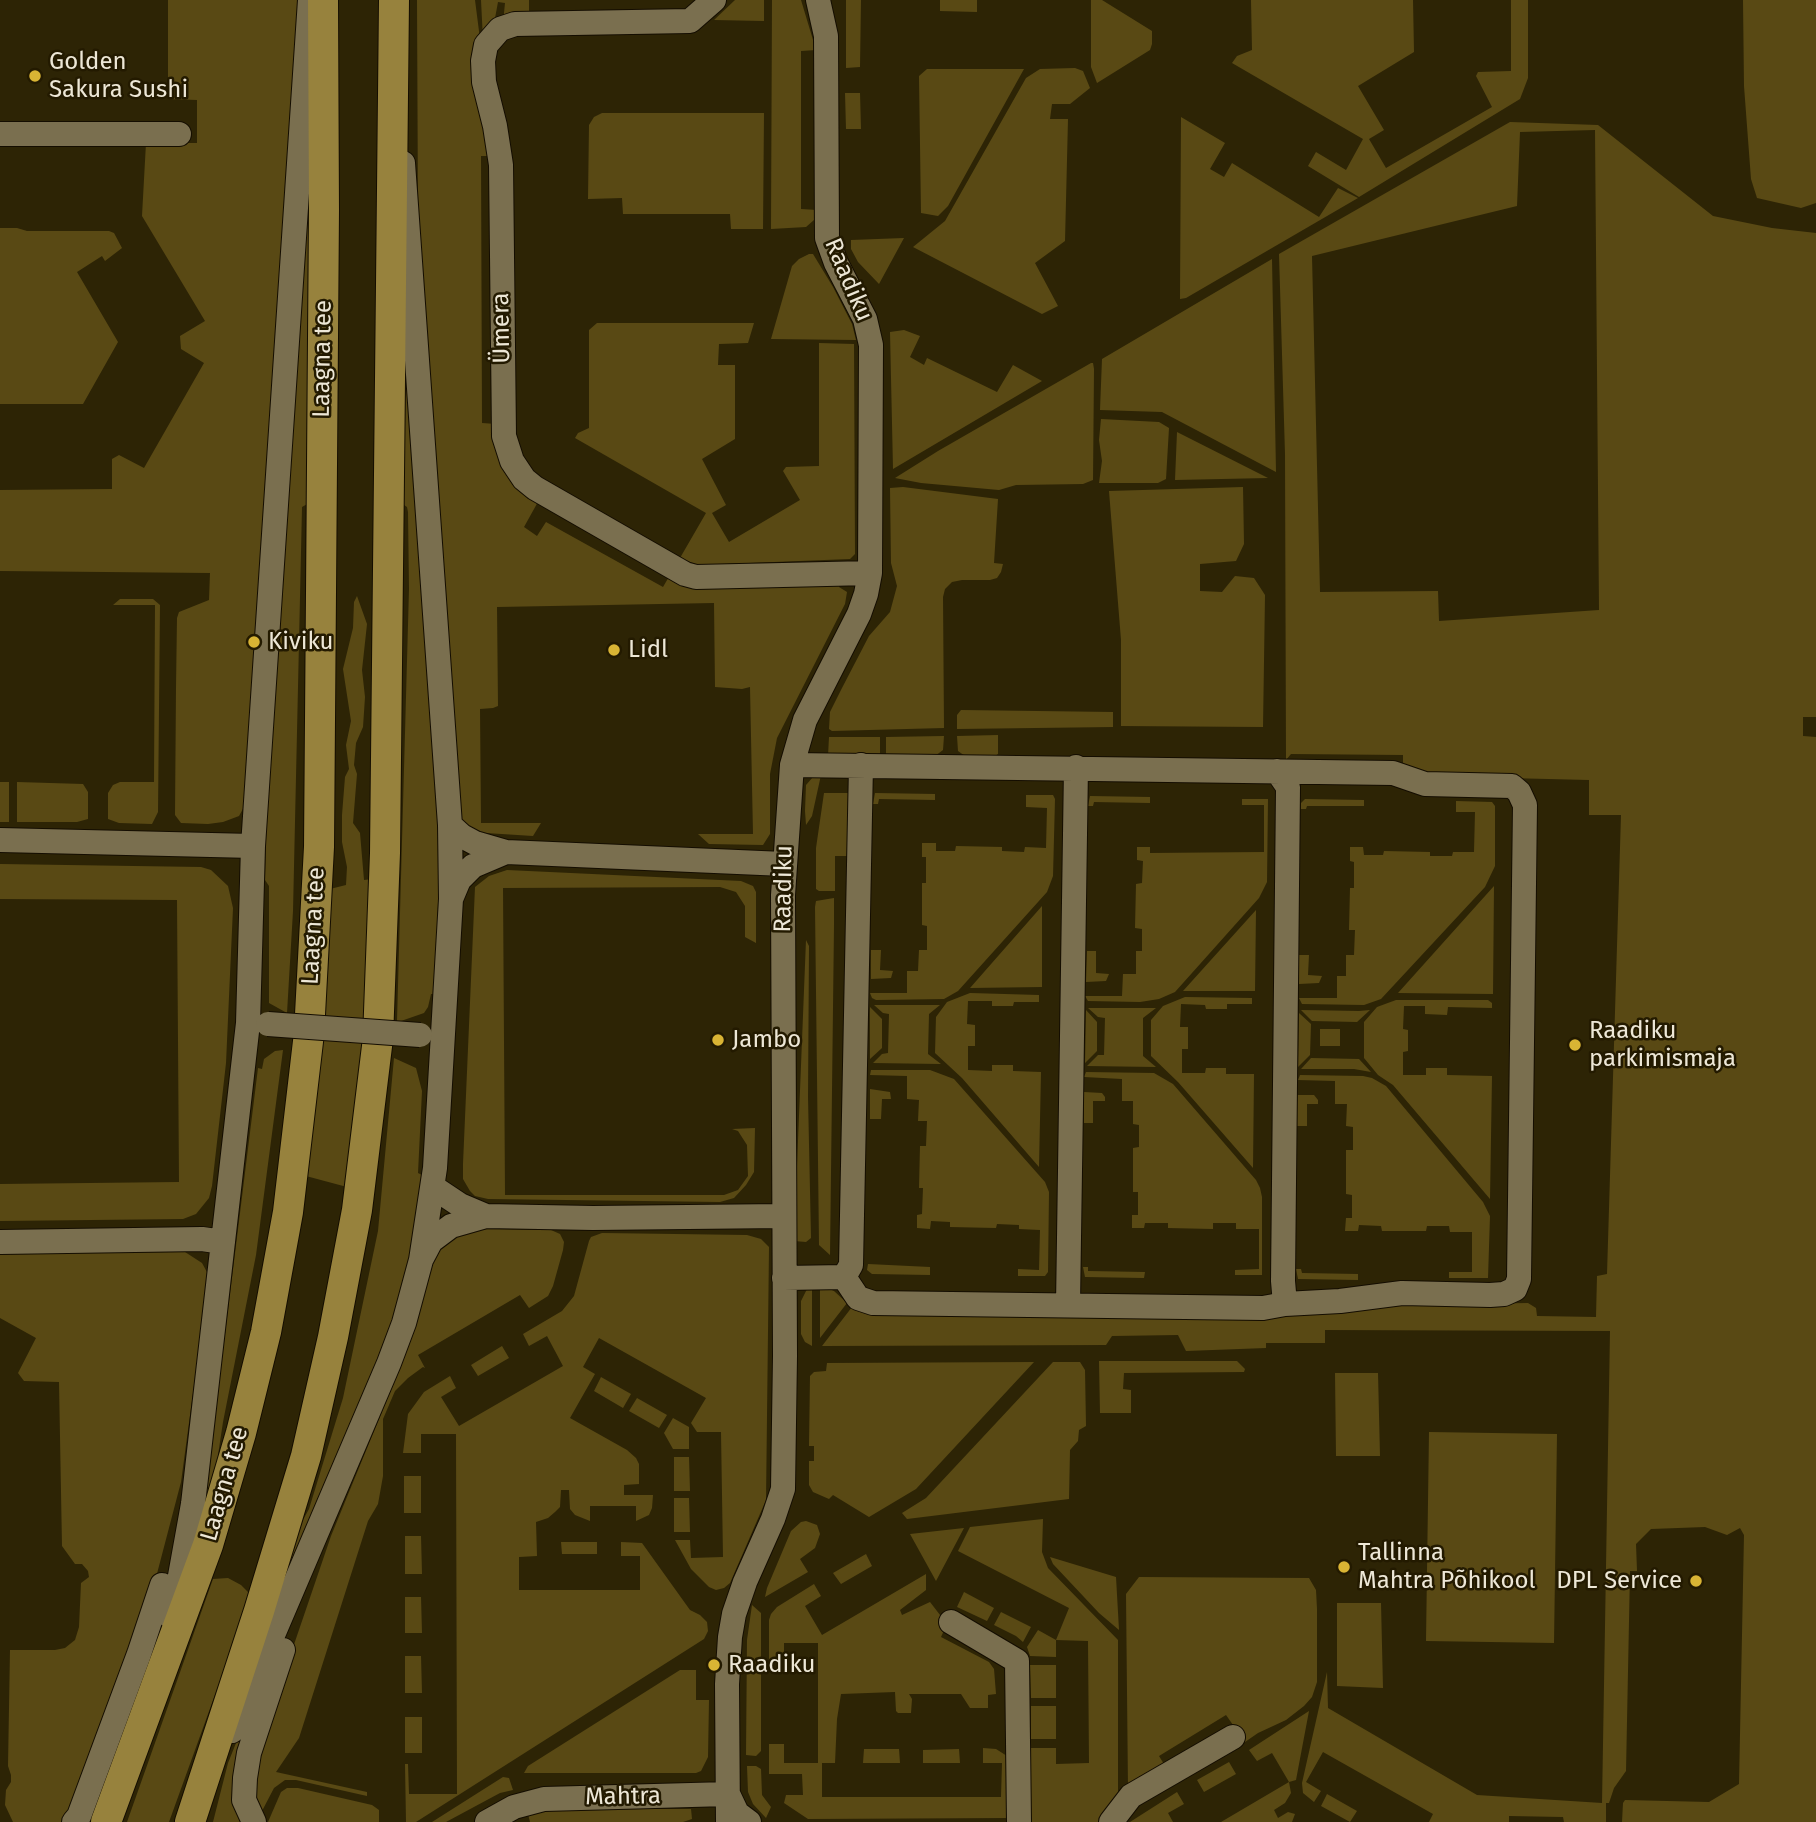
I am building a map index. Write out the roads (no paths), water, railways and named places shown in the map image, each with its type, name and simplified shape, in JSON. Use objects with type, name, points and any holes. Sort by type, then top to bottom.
[{"type":"main road","name":"Laagna tee","points":[[106,1822],[208,1545],[241,1433],[266,1332],[288,1212],[309,1033],[318,847],[324,210],[323,0]]},
{"type":"main road","points":[[191,1822],[306,1456],[333,1337],[357,1210],[378,1038],[385,853],[394,0]]},
{"type":"street","points":[[142,1725],[180,1576],[193,1504],[223,1242],[258,1030],[253,846],[310,0]]},
{"type":"street","name":"Ümera","points":[[714,0],[690,21],[514,24],[500,29],[486,44],[483,61],[484,82],[501,165],[504,436],[512,461],[524,479],[535,488],[685,574],[696,577],[870,573]]},
{"type":"street","name":"Raadiku","points":[[727,1822],[727,1684],[734,1614],[781,1500],[783,1489],[783,864],[792,765],[805,720],[859,614],[870,573],[871,345],[865,319],[827,238],[826,36],[818,0]]},
{"type":"street","points":[[191,1822],[389,1363],[404,1323],[421,1260],[433,1186],[431,1042],[451,899],[450,825],[407,204],[393,72]]},
{"type":"street","points":[[0,134],[179,134]]},
{"type":"street","points":[[792,765],[1393,773],[1425,784],[1512,786],[1519,792],[1525,805],[1519,1279],[1516,1289],[1504,1294],[1402,1293],[1264,1307],[873,1303],[858,1298],[844,1277]]},
{"type":"street","points":[[844,1277],[851,1265],[861,765]]},
{"type":"street","points":[[1068,1305],[1076,767]]},
{"type":"street","points":[[1277,771],[1289,787],[1283,1281],[1285,1304]]},
{"type":"street","points":[[450,825],[475,843],[506,852],[783,864]]},
{"type":"street","points":[[0,839],[253,846]]},
{"type":"street","points":[[451,899],[459,880],[473,866],[506,852]]},
{"type":"street","points":[[258,1030],[431,1042]]},
{"type":"street","points":[[433,1186],[460,1205],[486,1216]]},
{"type":"street","points":[[421,1260],[432,1241],[451,1226],[486,1216],[783,1216]]},
{"type":"street","points":[[0,1242],[202,1239],[223,1242]]},
{"type":"street","points":[[784,1278],[844,1277]]},
{"type":"street","points":[[74,1822],[93,1780],[156,1607],[200,1439]]},
{"type":"street","points":[[254,1822],[244,1800],[249,1752],[332,1499]]},
{"type":"street","points":[[951,1622],[1017,1661],[1019,1822]]},
{"type":"street","points":[[1111,1822],[1131,1796],[1233,1737]]},
{"type":"street","points":[[727,1794],[737,1813],[749,1822]]},
{"type":"street","name":"Mahtra","points":[[487,1822],[514,1807],[544,1799],[727,1794]]},
{"type":"place","name":"Golden Sakura Sushi","points":[[35,76]]},
{"type":"place","name":"Kiviku","points":[[254,642]]},
{"type":"place","name":"Lidl","points":[[614,650]]},
{"type":"place","name":"Jambo","points":[[718,1040]]},
{"type":"place","name":"Raadiku parkimismaja","points":[[1575,1045]]},
{"type":"place","name":"Tallinna Mahtra Põhikool","points":[[1344,1567]]},
{"type":"place","name":"DPL Service","points":[[1696,1581]]},
{"type":"place","name":"Raadiku","points":[[714,1665]]}]
